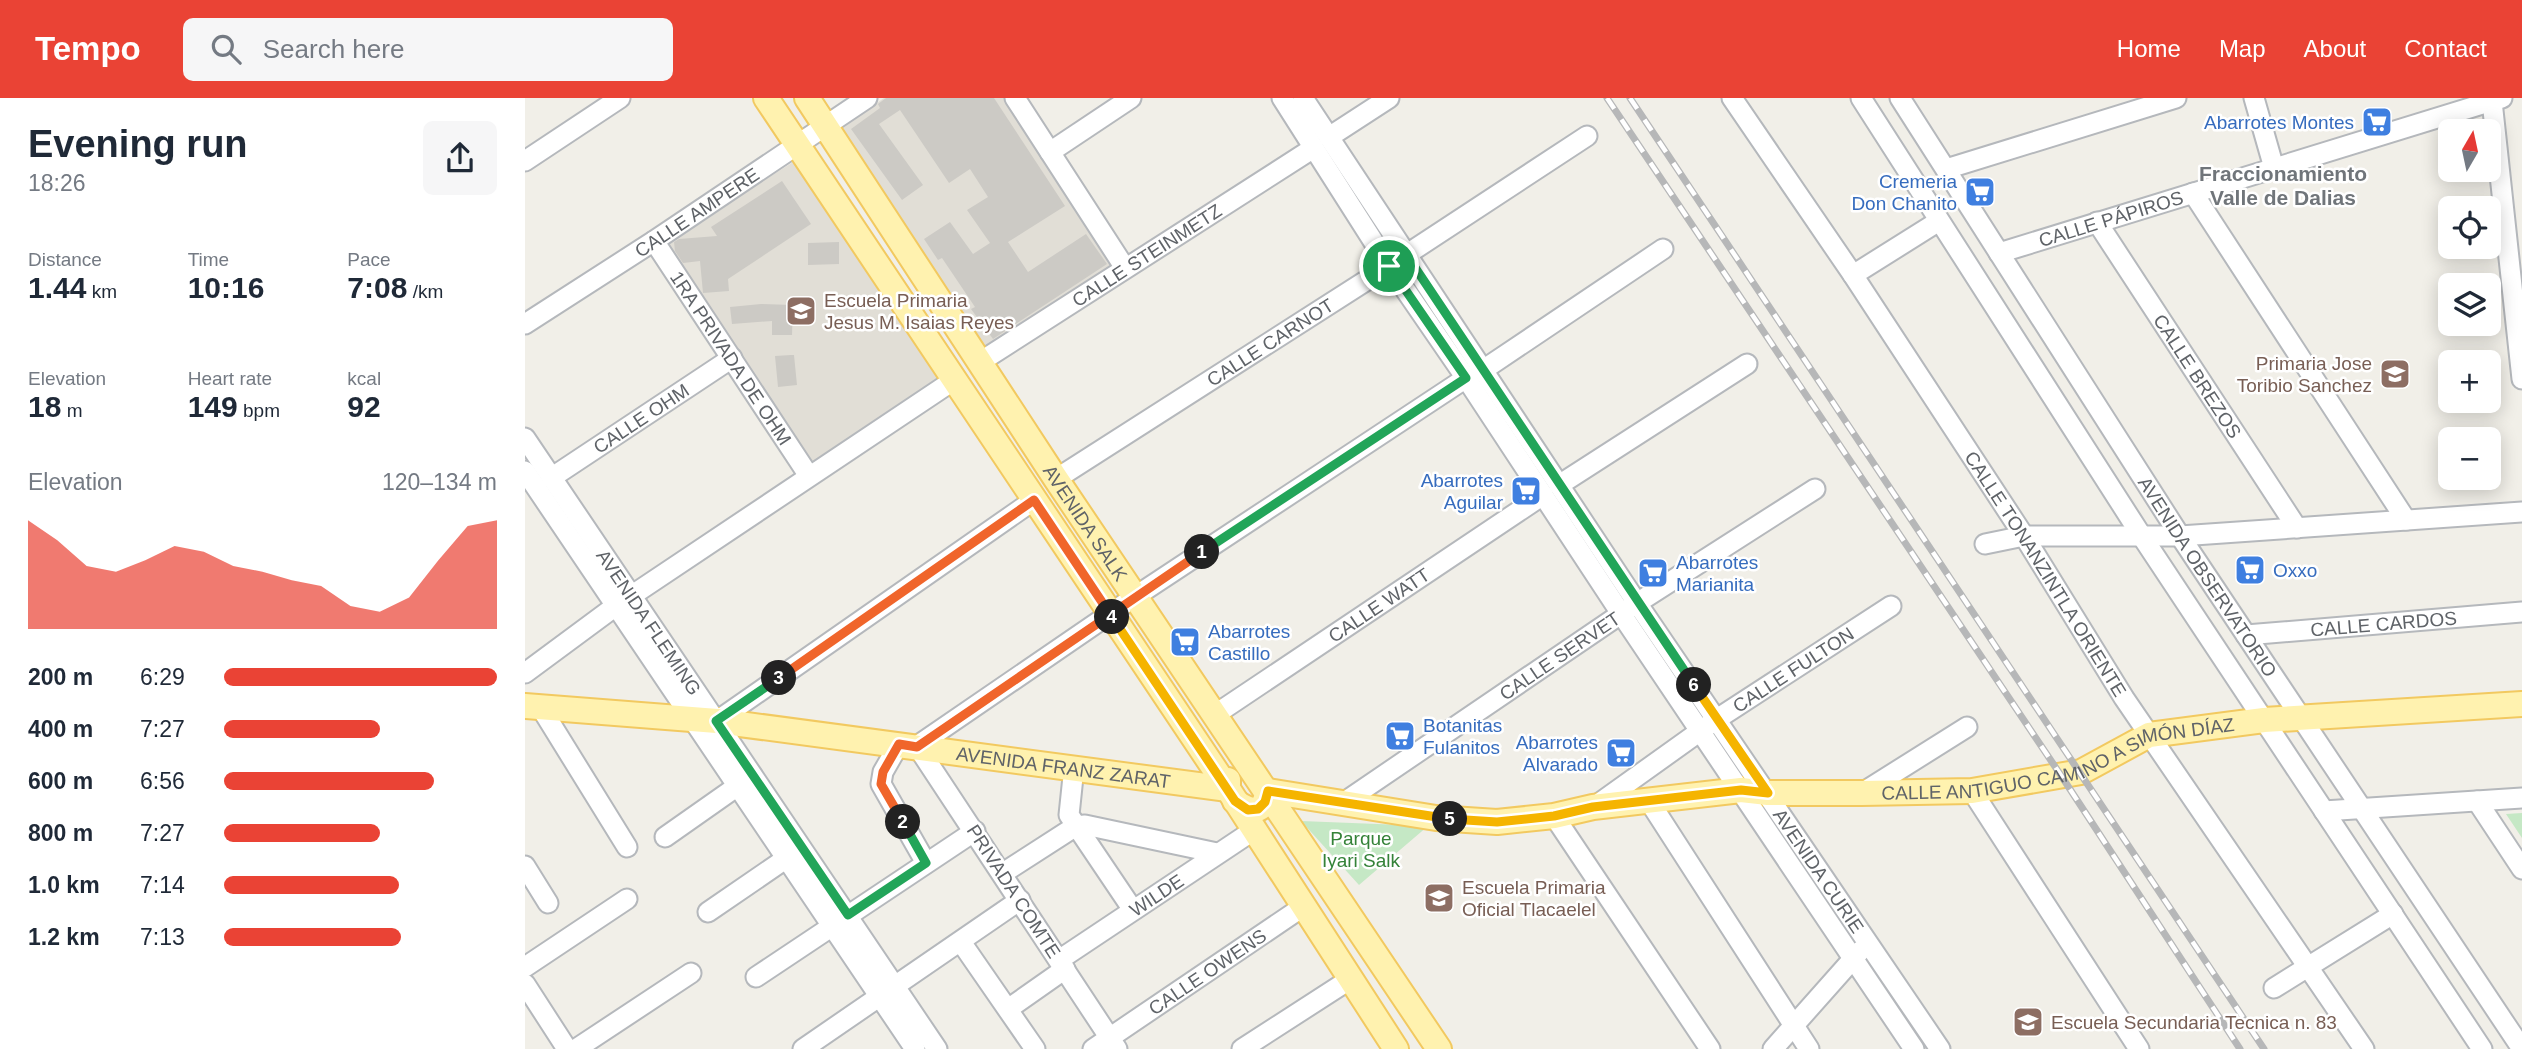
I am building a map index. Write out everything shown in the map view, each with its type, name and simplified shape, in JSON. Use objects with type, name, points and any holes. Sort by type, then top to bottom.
[{"type":"main road","name":"AVENIDA SALK","points":[[766,98],[1232,795],[1396,1049]]},
{"type":"main road","name":"AVENIDA SALK","points":[[807,98],[1056,479],[1439,1049]]},
{"type":"main road","name":"CALLE ANTIGUO CAMINO A SIMÓN DÍAZ","points":[[1593,807],[1741,790],[1768,793],[1972,791],[2081,772],[2149,735],[2264,720],[2522,704]]},
{"type":"main road","name":"AVENIDA FRANZ ZARAT","points":[[533,707],[704,721],[908,745],[1074,767],[1232,795]]},
{"type":"main road","points":[[1262,783],[1265,802],[1258,809],[1248,810],[1232,795],[1228,779],[1233,771],[1248,768],[1262,783],[1343,803],[1436,818],[1485,822],[1554,816],[1593,807]]},
{"type":"street","points":[[525,161],[620,98]]},
{"type":"street","name":"CALLE AMPERE","points":[[525,324],[867,98]]},
{"type":"street","points":[[1015,98],[1125,268]]},
{"type":"street","points":[[1050,152],[1131,98]]},
{"type":"street","name":"AVENIDA CURIE","points":[[1282,98],[1389,266],[1475,374]]},
{"type":"street","name":"AVENIDA CURIE","points":[[1303,98],[1406,254],[1475,374],[1551,490],[1622,615],[1768,793],[1940,1049]]},
{"type":"street","points":[[1329,137],[1389,98]]},
{"type":"street","name":"CALLE TONANZINTLA ORIENTE","points":[[1732,98],[1853,275],[2024,536],[2149,735],[2364,1049]]},
{"type":"street","name":"AVENIDA OBSERVATORIO","points":[[1861,98],[2141,535],[2482,1049]]},
{"type":"street","name":"AVENIDA OBSERVATORIO","points":[[1900,98],[2181,536],[2522,1049]]},
{"type":"street","points":[[1945,169],[2176,98]]},
{"type":"street","points":[[2254,98],[2274,168]]},
{"type":"street","points":[[2497,100],[2522,379]]},
{"type":"street","name":"CALLE PÁPIROS","points":[[1999,253],[2497,100]]},
{"type":"street","points":[[1893,148],[1921,130]]},
{"type":"street","name":"CALLE CARNOT","points":[[1056,479],[1587,136]]},
{"type":"street","name":"CALLE STEINMETZ","points":[[980,362],[1312,149]]},
{"type":"street","points":[[2193,193],[2406,520]]},
{"type":"street","points":[[1853,275],[1940,221]]},
{"type":"street","name":"CALLE BREZOS","points":[[2097,222],[2297,528]]},
{"type":"street","name":"1RA PRIVADA DE OHM","points":[[654,241],[809,476]]},
{"type":"street","points":[[926,863],[881,784],[883,772],[908,745],[1663,249]]},
{"type":"street","name":"CALLE OHM","points":[[534,483],[732,358]]},
{"type":"street","name":"CALLE WATT","points":[[1216,714],[1551,490],[1747,364]]},
{"type":"street","points":[[525,673],[624,601],[954,380]]},
{"type":"street","name":"AVENIDA FLEMING","points":[[525,438],[534,483],[624,601],[888,989],[937,1049]]},
{"type":"street","name":"CALLE SERVET","points":[[1343,803],[1637,603],[1815,489]]},
{"type":"street","name":"AVENIDA CURIE","points":[[1551,490],[1637,603],[1709,724],[1741,790],[1913,1049]]},
{"type":"street","points":[[704,721],[1034,500]]},
{"type":"street","points":[[1985,544],[2024,536],[2181,536],[2522,512]]},
{"type":"street","name":"CALLE FULTON","points":[[1593,807],[1709,724],[1892,606]]},
{"type":"street","name":"CALLE CARDOS","points":[[2246,635],[2522,612]]},
{"type":"street","points":[[533,707],[627,846]]},
{"type":"street","name":"AVENIDA FLEMING","points":[[704,721],[739,785],[795,853]]},
{"type":"street","points":[[1861,793],[1966,727]]},
{"type":"street","name":"PRIVADA COMTE","points":[[908,745],[975,831],[1114,1043]]},
{"type":"street","points":[[1074,767],[1068,810],[1133,910]]},
{"type":"street","points":[[665,837],[739,785]]},
{"type":"street","points":[[1972,791],[2139,1049]]},
{"type":"street","points":[[2324,811],[2522,798]]},
{"type":"street","points":[[1650,801],[1808,1049]]},
{"type":"street","points":[[2477,801],[2522,869]]},
{"type":"street","points":[[1554,816],[1710,1049]]},
{"type":"street","points":[[1003,873],[1076,826],[1086,825],[1217,853]]},
{"type":"street","name":"WILDE","points":[[1008,1009],[1133,910],[1254,830]]},
{"type":"street","points":[[756,977],[975,831]]},
{"type":"street","points":[[708,912],[795,853]]},
{"type":"street","points":[[525,866],[548,903]]},
{"type":"street","points":[[525,967],[627,899]]},
{"type":"street","points":[[803,1049],[1020,900]]},
{"type":"street","name":"CALLE OWENS","points":[[1093,1049],[1114,1043],[1304,906]]},
{"type":"street","points":[[2274,988],[2393,914]]},
{"type":"street","points":[[961,942],[1035,1049]]},
{"type":"street","points":[[1773,1049],[1853,957],[1869,944]]},
{"type":"street","points":[[576,1049],[691,973]]},
{"type":"street","points":[[1242,1049],[1352,978]]},
{"type":"street","points":[[525,984],[567,1049]]},
{"type":"street","name":"AVENIDA FLEMING","points":[[888,989],[915,1049]]},
{"type":"shaded area","points":[[884,98],[1004,98],[1114,263],[987,351],[836,131]]},
{"type":"shaded area","name":"Escuela Primaria Jesus M. Isaias Reyes","points":[[795,161],[941,379],[809,468],[661,244]]},
{"type":"green space","points":[[2522,813],[2522,838],[2506,814]]},
{"type":"green space","name":"Parque Iyari Salk","points":[[1301,821],[1428,826],[1359,885]]},
{"type":"building","points":[[886,98],[994,98],[1065,206],[1008,242],[1028,272],[1086,234],[1107,264],[993,339],[971,309],[975,307],[942,258],[938,260],[924,239],[950,222],[973,254],[990,243],[967,210],[988,197],[970,169],[949,183],[900,110],[879,124],[923,185],[902,200],[851,129],[880,108],[878,104]]},
{"type":"building","points":[[782,181],[811,224],[728,279],[729,291],[703,293],[700,261],[683,263],[675,251],[674,242],[679,239],[717,236],[711,227]]},
{"type":"building","points":[[839,242],[839,264],[808,265],[808,243]]},
{"type":"building","points":[[793,305],[792,335],[772,335],[772,321],[732,324],[730,307]]},
{"type":"building","points":[[794,355],[797,385],[778,387],[775,356]]},
{"type":"railway","points":[[1607,98],[2062,777],[2240,1049]]},
{"type":"railway","points":[[1630,98],[2264,1049]]},
{"type":"place","name":"Abarrotes Montes","points":[[2377,122]]},
{"type":"place","name":"Cremeria Don Chanito","points":[[1980,192]]},
{"type":"place","name":"Escuela Primaria Jesus M. Isaias Reyes","points":[[801,311]]},
{"type":"place","name":"Primaria Jose Toribio Sanchez","points":[[2395,374]]},
{"type":"place","name":"Abarrotes Aguilar","points":[[1526,491]]},
{"type":"place","name":"Oxxo","points":[[2250,570]]},
{"type":"place","name":"Abarrotes Marianita","points":[[1653,573]]},
{"type":"place","name":"Abarrotes Castillo","points":[[1185,642]]},
{"type":"place","name":"Botanitas Fulanitos","points":[[1400,736]]},
{"type":"place","name":"Abarrotes Alvarado","points":[[1621,753]]},
{"type":"place","name":"Escuela Primaria Oficial Tlacaelel","points":[[1439,898]]},
{"type":"place","name":"Escuela Secundaria Tecnica n. 83","points":[[2028,1022]]},
{"type":"district","name":"Fraccionamiento Valle de Dalias","points":[[2283,186]]},
{"type":"route","points":[[1389,266],[1406,254],[1637,603],[1768,793],[1741,790],[1593,807],[1554,816],[1497,822],[1436,818],[1268,791],[1262,806],[1248,810],[1235,801],[1109,614],[1034,500],[716,721],[848,915],[926,863],[881,784],[883,772],[899,744],[917,747],[1109,614],[1466,378],[1389,266]]}]
